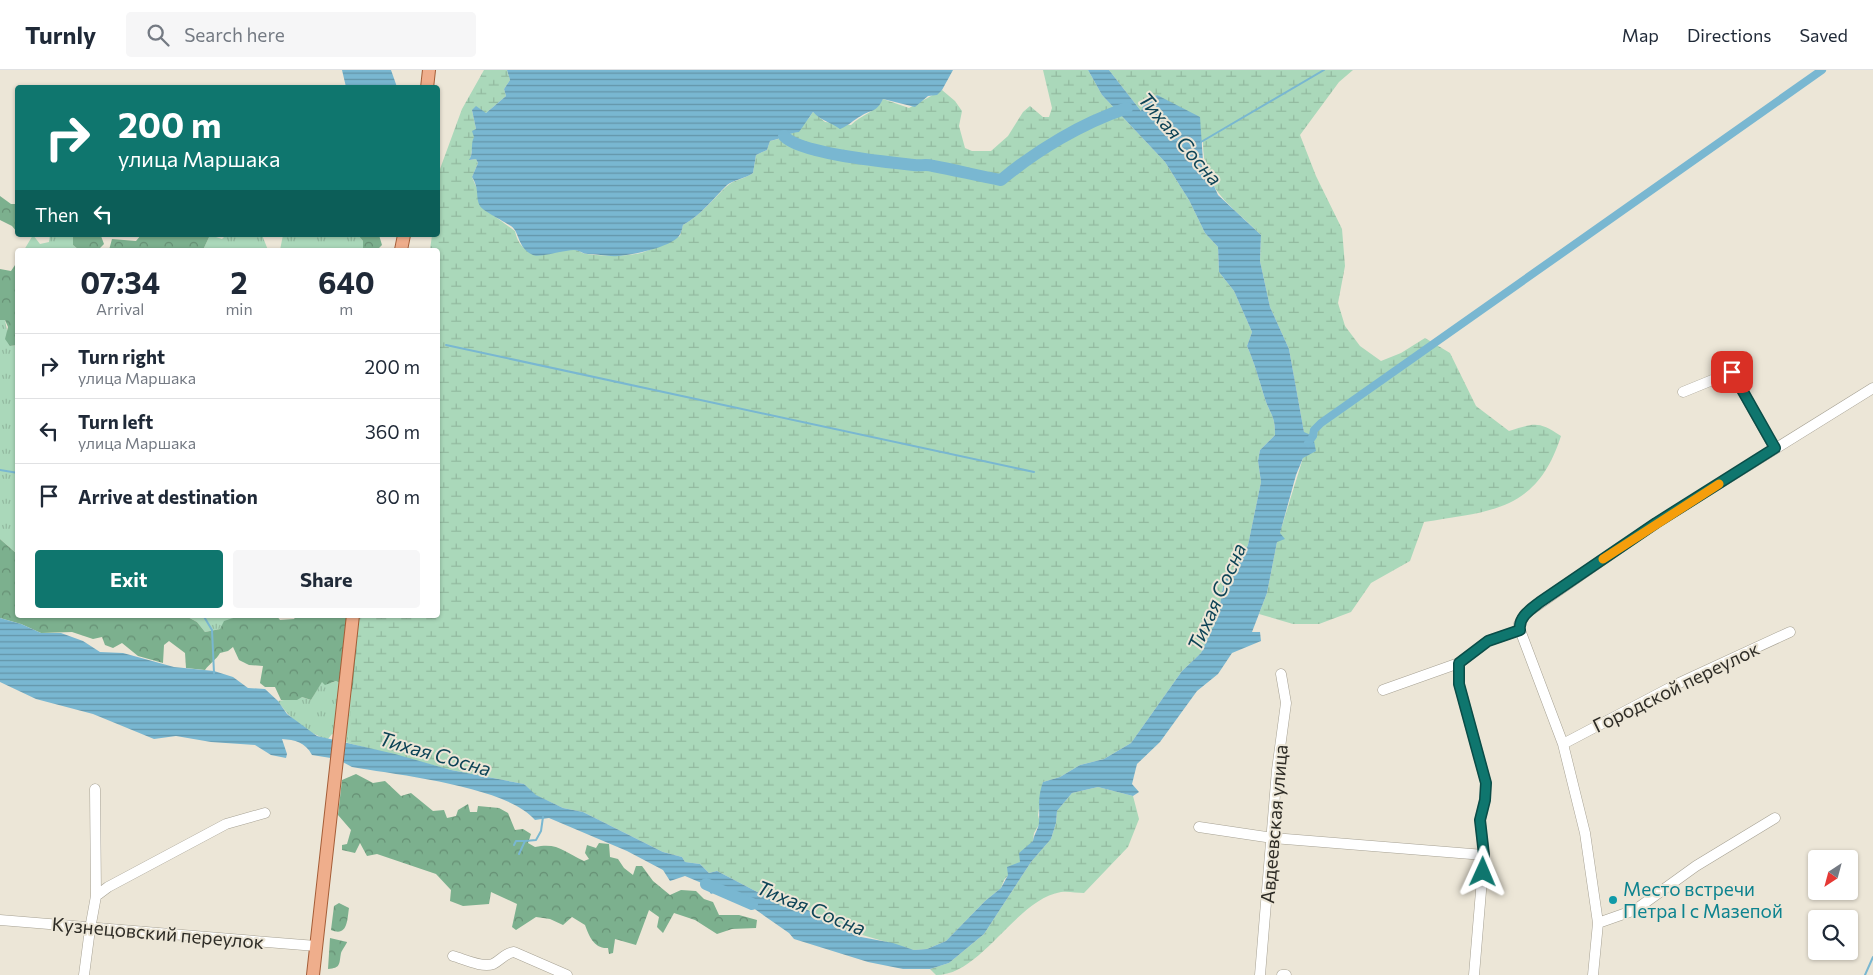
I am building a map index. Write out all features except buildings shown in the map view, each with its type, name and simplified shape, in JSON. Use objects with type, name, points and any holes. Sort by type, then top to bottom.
[{"type":"main road","points":[[427,85],[429,70]]},
{"type":"main road","points":[[313,975],[353,618]]},
{"type":"street","points":[[1683,392],[1732,372],[1775,448]]},
{"type":"street","points":[[1593,975],[1598,923],[1585,833],[1563,744],[1519,624],[1525,614],[1540,602],[1656,523],[1873,388]]},
{"type":"street","points":[[1383,690],[1459,663],[1488,641],[1520,630]]},
{"type":"street","name":"Городской переулок","points":[[1563,744],[1677,684],[1790,632]]},
{"type":"street","points":[[1459,663],[1459,684],[1486,783],[1485,800],[1480,820],[1484,855],[1474,975]]},
{"type":"street","name":"Авдеевская улица","points":[[1260,975],[1273,838],[1277,770],[1286,703],[1281,674]]},
{"type":"street","points":[[84,975],[96,896],[95,789]]},
{"type":"street","points":[[96,896],[108,887],[226,824],[265,813]]},
{"type":"street","points":[[1598,923],[1635,910],[1696,866],[1775,818]]},
{"type":"street","points":[[1199,827],[1273,838],[1484,855]]},
{"type":"street","name":"Кузнецовский переулок","points":[[0,920],[90,929],[316,946]]},
{"type":"street","points":[[453,956],[483,965],[492,964],[504,955],[514,952],[567,975]]},
{"type":"green space","points":[[484,70],[507,70],[510,80],[504,89],[506,96],[486,113],[472,110],[476,129],[470,160],[476,159],[478,163],[472,177],[486,210],[515,231],[519,242],[525,248],[532,251],[568,249],[584,254],[616,256],[638,254],[680,236],[683,225],[701,212],[727,186],[753,173],[756,155],[767,150],[770,141],[795,131],[813,112],[825,122],[851,125],[876,107],[883,99],[909,108],[942,90],[955,101],[962,111],[959,126],[965,148],[972,151],[991,151],[1008,136],[1023,112],[1030,106],[1043,117],[1049,117],[1052,108],[1043,70],[1088,70],[1102,95],[1165,162],[1189,200],[1205,233],[1218,247],[1219,272],[1234,291],[1252,332],[1247,346],[1274,424],[1275,435],[1260,450],[1258,461],[1261,482],[1248,545],[1237,565],[1224,581],[1218,616],[1201,653],[1182,671],[1131,743],[1104,759],[1080,765],[1060,777],[1043,782],[1038,815],[1040,823],[1034,833],[1033,841],[1020,862],[1004,880],[1001,888],[985,901],[946,941],[927,949],[914,950],[845,930],[836,919],[825,921],[815,913],[798,906],[780,906],[777,898],[765,896],[717,871],[709,873],[700,864],[685,862],[682,857],[663,852],[583,812],[563,808],[535,795],[524,784],[451,770],[348,743],[359,618],[440,618],[440,248],[430,248],[432,237],[440,237],[440,169],[462,109]]},
{"type":"green space","points":[[1109,70],[1353,70],[1339,82],[1300,135],[1316,176],[1342,229],[1345,266],[1338,303],[1345,326],[1360,346],[1381,361],[1401,353],[1425,338],[1450,353],[1476,406],[1509,431],[1536,425],[1547,428],[1561,436],[1551,461],[1539,480],[1525,493],[1509,503],[1491,510],[1424,522],[1410,561],[1371,583],[1351,612],[1319,624],[1293,624],[1259,614],[1267,593],[1277,542],[1303,458],[1304,432],[1289,349],[1270,307],[1260,261],[1261,235],[1229,205],[1213,185],[1204,159],[1203,142],[1141,111]]},
{"type":"green space","points":[[0,196],[11,204],[15,204],[15,230],[0,220]]},
{"type":"green space","points":[[32,237],[35,237],[40,244],[49,242],[50,237],[73,237],[73,245],[77,248],[25,248]]},
{"type":"green space","points":[[73,237],[101,237],[104,244],[100,248],[77,248],[73,245]]},
{"type":"green space","points":[[139,237],[209,237],[204,248],[110,248],[112,239],[136,241]]},
{"type":"green space","points":[[209,237],[222,239],[224,237],[263,237],[267,248],[204,248]]},
{"type":"green space","points":[[283,237],[360,237],[363,241],[363,248],[280,248]]},
{"type":"green space","points":[[360,237],[380,237],[382,245],[379,248],[363,248],[363,241]]},
{"type":"green space","points":[[15,265],[15,345],[10,346],[5,339],[8,327],[5,320],[0,320],[0,269],[11,271]]},
{"type":"green space","points":[[0,320],[5,320],[10,346],[15,345],[15,552],[0,539]]},
{"type":"green space","points":[[0,539],[15,552],[15,618],[190,618],[197,622],[205,632],[220,629],[224,621],[233,618],[278,618],[280,620],[295,618],[398,618],[354,690],[336,681],[325,685],[322,682],[311,700],[302,697],[297,700],[281,700],[275,687],[265,687],[260,683],[263,666],[249,665],[239,660],[233,647],[228,651],[220,653],[205,670],[186,668],[185,653],[169,641],[164,645],[163,663],[138,656],[122,643],[113,648],[105,645],[102,637],[93,639],[72,632],[41,633],[21,624],[0,618]]},
{"type":"green space","points":[[190,618],[233,618],[220,629],[205,632],[197,622]]},
{"type":"green space","points":[[322,681],[331,683],[336,681],[354,690],[348,743],[332,734],[328,739],[306,729],[293,719],[278,701],[302,697],[311,700]]},
{"type":"green space","points":[[356,774],[373,783],[385,781],[401,796],[411,793],[433,811],[444,810],[447,818],[456,816],[458,810],[468,804],[470,812],[477,812],[478,806],[499,808],[508,813],[515,830],[523,829],[531,834],[528,843],[535,847],[555,847],[584,861],[589,859],[585,853],[587,845],[596,848],[599,843],[609,844],[610,857],[618,859],[624,868],[633,875],[636,866],[642,866],[653,881],[670,895],[681,890],[696,891],[704,899],[713,902],[719,915],[739,915],[757,920],[756,928],[732,929],[717,934],[695,920],[674,913],[663,933],[657,927],[659,917],[649,910],[636,945],[615,939],[613,953],[609,954],[608,948],[599,946],[590,937],[585,925],[572,917],[563,925],[550,919],[536,917],[516,930],[512,927],[517,904],[491,892],[489,904],[463,906],[450,901],[451,890],[436,874],[377,854],[367,856],[360,843],[355,853],[342,850],[342,845],[347,844],[351,830],[338,815],[342,780]]},
{"type":"green space","points":[[1098,787],[1133,796],[1139,819],[1128,847],[1084,893],[1061,892],[1044,898],[1029,908],[984,951],[968,963],[953,972],[936,975],[930,969],[949,963],[984,934],[1031,862],[1051,839],[1056,823],[1057,811],[1072,793]]},
{"type":"green space","points":[[339,903],[349,908],[346,926],[337,932],[331,930],[334,906]]},
{"type":"green space","points":[[330,938],[347,942],[341,953],[339,965],[328,969]]},
{"type":"water","points":[[342,70],[391,70],[396,85],[346,85]]},
{"type":"water","points":[[507,70],[953,70],[942,90],[937,95],[928,96],[915,107],[883,99],[876,109],[840,129],[813,112],[799,132],[770,141],[767,150],[756,155],[753,173],[727,185],[701,212],[683,225],[679,236],[668,244],[651,250],[615,256],[586,254],[574,250],[536,256],[524,248],[511,226],[480,206],[472,177],[478,163],[476,159],[469,160],[474,137],[472,131],[476,129],[472,110],[476,106],[486,113],[506,96],[504,89],[510,80]]},
{"type":"water","points":[[1088,70],[1109,70],[1141,111],[1144,104],[1157,95],[1200,117],[1203,161],[1218,195],[1261,235],[1260,261],[1270,307],[1289,349],[1304,432],[1313,436],[1316,451],[1303,458],[1296,475],[1280,533],[1285,539],[1277,542],[1267,593],[1252,632],[1260,632],[1261,641],[1232,653],[1218,674],[1197,691],[1160,742],[1137,764],[1132,784],[1139,792],[1133,796],[1098,787],[1072,793],[1057,811],[1056,823],[1051,839],[1031,862],[984,934],[949,963],[930,969],[903,969],[868,962],[794,939],[789,933],[736,896],[720,890],[711,894],[704,884],[685,876],[670,881],[663,870],[627,851],[549,818],[535,820],[521,808],[476,790],[422,778],[352,767],[337,759],[312,755],[303,744],[291,740],[282,739],[287,754],[286,758],[271,755],[255,745],[211,742],[176,736],[154,739],[93,714],[36,699],[0,682],[0,618],[21,624],[41,633],[61,633],[83,641],[100,652],[123,653],[174,667],[214,671],[233,677],[248,688],[265,689],[278,701],[287,714],[317,736],[395,754],[451,770],[524,784],[536,795],[563,808],[583,812],[663,852],[682,857],[685,862],[700,864],[709,873],[717,871],[765,896],[777,898],[780,906],[791,905],[803,908],[825,921],[836,919],[845,930],[861,937],[893,943],[914,950],[927,949],[946,941],[985,901],[1001,888],[1008,875],[1007,867],[1020,862],[1019,853],[1033,841],[1039,824],[1039,798],[1043,782],[1060,777],[1080,765],[1104,759],[1131,743],[1182,671],[1201,653],[1218,616],[1224,581],[1237,565],[1248,545],[1261,482],[1258,461],[1260,450],[1275,435],[1273,417],[1247,346],[1252,332],[1234,291],[1219,272],[1218,247],[1205,233],[1189,200],[1165,162],[1102,95]]},
{"type":"waterway","points":[[1201,142],[1324,70]]},
{"type":"waterway","points":[[1308,443],[1313,436],[1314,430],[1321,423],[1822,70]]},
{"type":"waterway","points":[[784,136],[807,148],[825,152],[885,162],[931,165],[1001,180],[1061,138],[1093,121],[1127,108]]},
{"type":"waterway","points":[[446,345],[1034,472]]},
{"type":"waterway","points":[[0,470],[15,472]]},
{"type":"waterway","points":[[205,618],[212,630],[214,673]]},
{"type":"waterway","points":[[519,854],[525,841],[536,840],[541,831],[543,817]]},
{"type":"waterway","points":[[514,845],[516,841],[524,841]]},
{"type":"waterway","name":"Тихая Сосна","points":[[706,884],[752,904]]},
{"type":"waterway","points":[[1865,975],[1873,957]]},
{"type":"slow traffic","points":[[1603,559],[1719,484]]},
{"type":"place","name":"Место встречи Петра I с Мазепой","points":[[1613,900]]},
{"type":"route","points":[[1483,872],[1484,855],[1480,820],[1485,800],[1486,783],[1459,684],[1459,663],[1488,641],[1520,630],[1519,624],[1525,614],[1540,602],[1656,523],[1775,448],[1732,372]]}]
